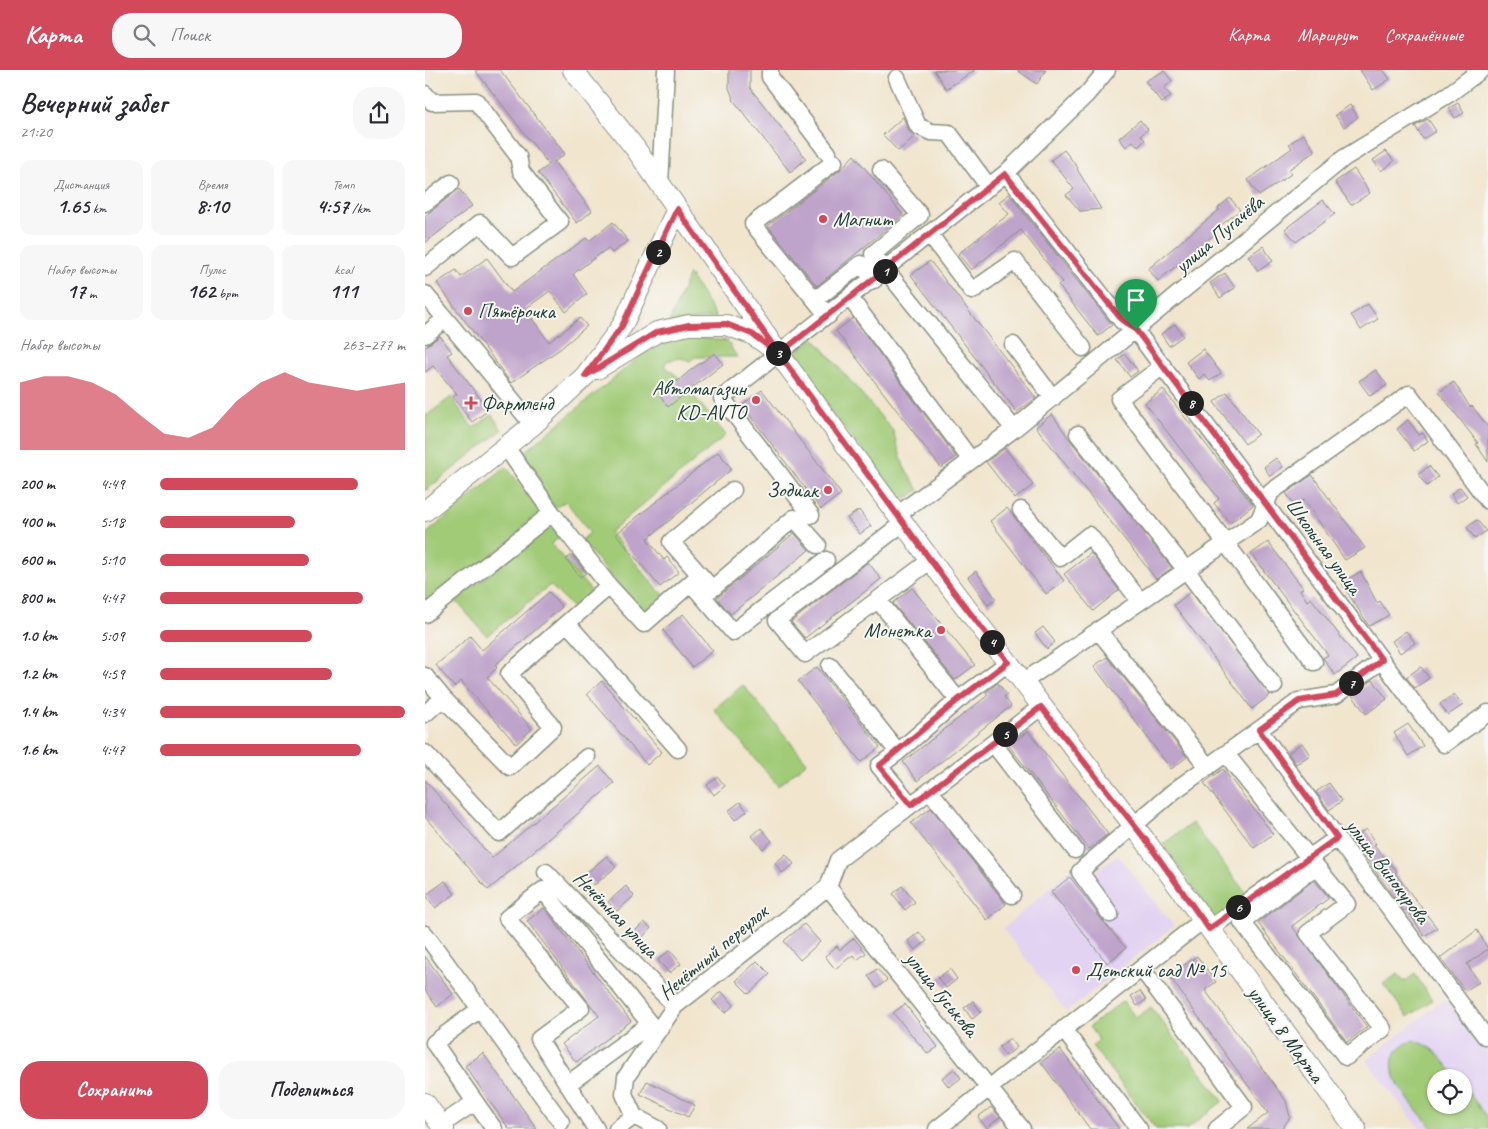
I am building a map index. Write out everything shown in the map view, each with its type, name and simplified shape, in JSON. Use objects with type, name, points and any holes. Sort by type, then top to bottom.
[{"type":"main road","name":"улица 8 Марта","points":[[573,70],[660,184],[779,354],[900,519],[1041,707],[1135,826],[1357,1129]]},
{"type":"main road","points":[[425,511],[533,425],[585,376],[622,326],[677,209]]},
{"type":"main road","points":[[585,376],[657,332],[689,325],[726,324],[752,334],[779,354]]},
{"type":"main road","points":[[425,1104],[442,1127]]},
{"type":"street","points":[[660,184],[666,70]]},
{"type":"street","points":[[770,70],[770,77],[831,157],[753,224],[828,316]]},
{"type":"street","points":[[811,515],[722,398],[880,275],[1005,174],[1087,94],[1107,70]]},
{"type":"street","name":"улица Пугачёва","points":[[878,600],[805,654],[777,620],[971,460],[1053,398],[1344,158],[1449,94],[1481,70]]},
{"type":"street","points":[[897,78],[918,126],[931,132],[949,133],[989,187]]},
{"type":"street","points":[[425,94],[432,102],[476,101],[518,156],[521,171],[560,222],[512,257],[480,224],[425,268]]},
{"type":"street","points":[[880,275],[873,254],[920,216],[881,170]]},
{"type":"street","name":"Школьная улица","points":[[1005,174],[1122,320],[1136,330],[1445,744],[1488,713]]},
{"type":"street","points":[[425,202],[451,184]]},
{"type":"street","points":[[930,235],[972,291],[1015,261],[1083,348]]},
{"type":"street","points":[[815,300],[861,264],[880,275],[1014,429]]},
{"type":"street","points":[[425,294],[533,425]]},
{"type":"street","points":[[850,298],[971,460]]},
{"type":"street","points":[[425,335],[445,319]]},
{"type":"street","points":[[1013,345],[1053,398]]},
{"type":"street","points":[[1163,366],[1119,399],[1314,662]]},
{"type":"street","points":[[1023,682],[1259,520],[1271,492],[1409,394],[1488,501]]},
{"type":"street","points":[[1078,434],[1186,570],[1274,686]]},
{"type":"street","points":[[506,447],[552,513],[609,586],[644,624],[695,579]]},
{"type":"street","points":[[733,490],[671,542],[733,632],[826,560]]},
{"type":"street","points":[[1021,510],[1060,558],[1089,535],[1140,601]]},
{"type":"street","points":[[425,614],[552,513]]},
{"type":"street","points":[[695,579],[712,589],[795,518],[818,545]]},
{"type":"street","points":[[931,560],[878,600],[958,700]]},
{"type":"street","points":[[425,676],[443,698],[510,767],[553,727],[509,674],[609,586]]},
{"type":"street","points":[[567,622],[678,749]]},
{"type":"street","points":[[1098,630],[1208,767]]},
{"type":"street","points":[[1110,914],[1080,872],[1174,791],[1299,701],[1336,695],[1382,660]]},
{"type":"street","points":[[911,805],[879,766],[958,700],[1008,662]]},
{"type":"street","points":[[830,666],[898,752]]},
{"type":"street","points":[[425,714],[443,698]]},
{"type":"street","points":[[828,887],[838,860],[1041,707]]},
{"type":"street","name":"улица Винокурова","points":[[1259,730],[1337,838],[1485,1029]]},
{"type":"street","points":[[993,743],[1075,850]]},
{"type":"street","points":[[425,753],[499,833],[587,757]]},
{"type":"street","points":[[1226,754],[1312,862],[1347,904],[1308,933],[1383,1029],[1346,1057],[1242,922],[1312,862],[1337,838]]},
{"type":"street","points":[[930,791],[1012,895]]},
{"type":"street","points":[[937,1129],[989,1086],[1142,968],[1206,925],[1312,862]]},
{"type":"street","name":"Нечётная улица","points":[[546,872],[675,1006]]},
{"type":"street","name":"Нечётный переулок","points":[[634,1116],[624,1094],[626,1077],[675,1006],[828,887]]},
{"type":"street","name":"улица Гуськова","points":[[828,887],[1022,1129]]},
{"type":"street","points":[[568,1084],[651,1024],[543,890],[507,918],[581,1008],[539,1039],[596,1129]]},
{"type":"street","points":[[425,934],[561,1122]]},
{"type":"street","points":[[1142,968],[1244,1108],[1217,1129]]},
{"type":"street","points":[[480,1009],[434,1043],[494,1129]]},
{"type":"street","points":[[1063,1029],[1139,1129]]},
{"type":"street","points":[[442,1127],[475,1102]]},
{"type":"street","points":[[617,1129],[634,1116],[658,1129]]},
{"type":"shaded area","name":"Детский сад № 15","points":[[1117,855],[1174,926],[1066,1012],[1003,929],[1082,859],[1094,872]]},
{"type":"shaded area","points":[[1445,999],[1478,1040],[1488,1034],[1488,1129],[1420,1129],[1366,1060]]},
{"type":"green space","points":[[689,274],[716,317],[669,323]]},
{"type":"green space","points":[[693,337],[727,341],[737,357],[695,357],[690,361],[681,358],[666,361],[665,366],[677,376],[726,435],[610,532],[659,591],[669,596],[644,617],[581,540],[590,533],[566,501],[555,508],[520,456],[643,354],[667,342]]},
{"type":"green space","points":[[814,338],[893,431],[904,467],[919,490],[907,498],[895,490],[796,370],[796,352]]},
{"type":"green space","points":[[451,397],[473,428],[492,415],[502,430],[425,491],[425,417]]},
{"type":"green space","points":[[506,467],[545,514],[425,607],[425,535]]},
{"type":"green space","points":[[550,525],[561,536],[551,544],[592,592],[574,609],[550,585],[487,636],[456,601]]},
{"type":"green space","points":[[743,685],[807,762],[778,786],[714,709]]},
{"type":"green space","points":[[1192,823],[1248,896],[1215,919],[1163,844]]},
{"type":"green space","points":[[1398,974],[1404,982],[1415,974],[1432,1000],[1408,1017],[1383,984]]},
{"type":"green space","points":[[1123,1001],[1136,1018],[1151,1007],[1223,1101],[1187,1129],[1156,1129],[1092,1046],[1099,1040],[1089,1027]]},
{"type":"green space","points":[[1412,1041],[1419,1042],[1432,1049],[1450,1069],[1427,1069],[1427,1114],[1472,1114],[1472,1097],[1488,1119],[1488,1129],[1433,1129],[1398,1084],[1393,1071],[1393,1059],[1399,1049]]},
{"type":"building","points":[[475,70],[500,70],[565,154],[554,162],[592,211],[577,223],[538,173],[549,165]]},
{"type":"building","points":[[729,70],[750,70],[750,88],[806,159],[790,172],[734,101],[729,88]]},
{"type":"building","points":[[934,70],[975,70],[946,89]]},
{"type":"building","points":[[1017,70],[1046,70],[1037,84]]},
{"type":"building","points":[[1360,70],[1383,70],[1390,79],[1373,90]]},
{"type":"building","points":[[1164,71],[1172,81],[1164,88],[1171,96],[1162,103],[1145,81]]},
{"type":"building","points":[[1458,103],[1464,113],[1455,118],[1449,108]]},
{"type":"building","points":[[1350,105],[1358,117],[1344,127],[1335,115]]},
{"type":"building","points":[[903,117],[909,131],[915,136],[898,151],[883,135]]},
{"type":"building","points":[[1428,119],[1436,131],[1423,139],[1415,126]]},
{"type":"building","points":[[1140,120],[1148,129],[1141,135],[1145,140],[1138,147],[1133,141],[1126,147],[1119,138]]},
{"type":"building","points":[[1303,134],[1315,151],[1288,170],[1291,174],[1259,196],[1248,180],[1292,148],[1289,144]]},
{"type":"building","points":[[1064,150],[1078,168],[1101,209],[1080,211],[1066,195],[1074,189],[1051,160]]},
{"type":"building","points":[[1386,151],[1394,161],[1381,171],[1373,160]]},
{"type":"building","points":[[854,155],[903,215],[817,286],[768,226],[840,170]]},
{"type":"building","points":[[1354,169],[1370,193],[1351,205],[1335,182]]},
{"type":"building","points":[[459,189],[472,206],[425,243],[425,216]]},
{"type":"building","points":[[1009,194],[1112,325],[1098,336],[1058,285],[1062,282],[1021,230],[971,270],[958,254],[1009,214],[999,202]]},
{"type":"building","points":[[1230,198],[1240,210],[1215,230],[1216,233],[1158,281],[1148,269],[1219,210],[1218,208]]},
{"type":"building","points":[[1323,200],[1335,214],[1296,242],[1285,229]]},
{"type":"building","points":[[613,222],[628,241],[612,253],[608,248],[573,274],[587,294],[566,312],[550,291],[525,309],[549,342],[580,318],[587,326],[560,349],[511,383],[437,283],[456,270],[461,277],[487,258],[512,292],[586,238],[589,241]]},
{"type":"building","points":[[1263,246],[1273,261],[1258,271],[1248,256]]},
{"type":"building","points":[[930,261],[1036,398],[1017,412],[911,275]]},
{"type":"building","points":[[1225,273],[1235,288],[1220,298],[1210,283]]},
{"type":"building","points":[[1135,284],[1144,296],[1132,306],[1123,293]]},
{"type":"building","points":[[1368,304],[1378,319],[1361,330],[1351,315]]},
{"type":"building","points":[[853,318],[956,457],[941,468],[836,331]]},
{"type":"building","points":[[1175,324],[1183,336],[1169,346],[1161,334]]},
{"type":"building","points":[[440,336],[452,352],[447,355],[489,410],[472,422],[453,397],[457,394],[433,366],[425,372],[425,347]]},
{"type":"building","points":[[1203,349],[1221,373],[1210,381],[1204,374],[1199,379],[1186,362]]},
{"type":"building","points":[[715,353],[723,364],[668,407],[660,396],[692,369]]},
{"type":"building","points":[[1125,354],[1138,371],[1130,377],[1117,360]]},
{"type":"building","points":[[1376,370],[1387,385],[1370,396],[1359,381]]},
{"type":"building","points":[[1454,382],[1470,407],[1472,406],[1488,427],[1488,462],[1476,444],[1478,443],[1439,392]]},
{"type":"building","points":[[1163,389],[1253,505],[1230,523],[1214,503],[1219,499],[1145,403]]},
{"type":"building","points":[[762,390],[841,494],[821,509],[742,405]]},
{"type":"building","points":[[1227,392],[1258,434],[1245,444],[1214,402]]},
{"type":"building","points":[[1052,414],[1070,440],[1172,568],[1156,579],[1036,427]]},
{"type":"building","points":[[1408,420],[1419,435],[1423,433],[1428,441],[1414,451],[1397,429]]},
{"type":"building","points":[[1005,448],[1033,485],[1015,499],[986,462]]},
{"type":"building","points":[[718,452],[732,469],[647,539],[664,560],[667,557],[679,572],[660,587],[616,534]]},
{"type":"building","points":[[1276,458],[1283,467],[1270,476],[1264,467]]},
{"type":"building","points":[[1429,466],[1438,477],[1427,486],[1418,475]]},
{"type":"building","points":[[1312,475],[1365,548],[1345,560],[1304,500],[1295,506],[1286,493]]},
{"type":"building","points":[[1460,487],[1467,496],[1457,503],[1451,494]]},
{"type":"building","points":[[1007,508],[1064,581],[1046,594],[990,521]]},
{"type":"building","points":[[859,510],[871,526],[860,534],[847,518]]},
{"type":"building","points":[[1477,520],[1486,531],[1475,539],[1467,527]]},
{"type":"building","points":[[794,533],[809,550],[731,614],[717,598]]},
{"type":"building","points":[[1268,542],[1303,588],[1300,590],[1307,601],[1311,598],[1357,658],[1335,675],[1323,658],[1328,655],[1251,554]]},
{"type":"building","points":[[1091,553],[1119,590],[1093,611],[1064,574]]},
{"type":"building","points":[[572,555],[586,573],[580,577],[566,559]]},
{"type":"building","points":[[868,562],[881,579],[805,638],[791,622]]},
{"type":"building","points":[[976,571],[996,599],[988,605],[968,577]]},
{"type":"building","points":[[1361,572],[1377,603],[1380,601],[1389,615],[1369,626],[1341,582]]},
{"type":"building","points":[[912,588],[975,665],[955,680],[893,603]]},
{"type":"building","points":[[549,592],[562,607],[495,665],[497,668],[487,677],[532,729],[516,744],[461,681],[454,687],[436,665],[470,636],[482,650]]},
{"type":"building","points":[[1191,592],[1270,695],[1252,709],[1174,605]]},
{"type":"building","points":[[683,614],[713,651],[692,667],[663,630]]},
{"type":"building","points":[[1043,627],[1055,642],[1047,649],[1035,633]]},
{"type":"building","points":[[1406,631],[1415,643],[1400,653],[1392,641]]},
{"type":"building","points":[[1107,657],[1187,757],[1171,769],[1094,666]]},
{"type":"building","points":[[817,667],[880,747],[861,762],[798,681]]},
{"type":"building","points":[[1421,667],[1429,678],[1415,688],[1406,677]]},
{"type":"building","points":[[1373,680],[1387,699],[1366,714],[1352,695]]},
{"type":"building","points":[[602,681],[662,752],[647,765],[587,694]]},
{"type":"building","points":[[998,683],[1007,695],[1004,697],[1011,706],[917,781],[903,762],[988,695],[986,692]]},
{"type":"building","points":[[1454,694],[1463,705],[1448,715],[1440,704]]},
{"type":"building","points":[[1408,724],[1423,746],[1408,756],[1394,733]]},
{"type":"building","points":[[1028,731],[1108,834],[1089,849],[1009,746]]},
{"type":"building","points":[[1302,743],[1310,755],[1296,764],[1288,753]]},
{"type":"building","points":[[600,766],[614,783],[488,890],[425,817],[425,780],[492,858]]},
{"type":"building","points":[[1223,769],[1273,834],[1254,848],[1204,783]]},
{"type":"building","points":[[718,777],[725,786],[714,795],[707,785]]},
{"type":"building","points":[[1329,783],[1342,801],[1329,810],[1316,792]]},
{"type":"building","points":[[740,802],[747,811],[735,820],[728,811]]},
{"type":"building","points":[[931,808],[1006,904],[987,920],[911,823]]},
{"type":"building","points":[[761,828],[772,841],[763,849],[752,836]]},
{"type":"building","points":[[1366,829],[1376,844],[1374,846],[1397,871],[1395,873],[1437,928],[1424,936],[1407,909],[1404,911],[1352,839]]},
{"type":"building","points":[[786,854],[794,864],[782,873],[775,863]]},
{"type":"building","points":[[607,856],[616,867],[594,885],[585,874]]},
{"type":"building","points":[[1070,877],[1102,920],[1126,948],[1107,963],[1051,892]]},
{"type":"building","points":[[1314,880],[1329,898],[1292,926],[1367,1027],[1347,1042],[1258,923]]},
{"type":"building","points":[[445,881],[455,894],[435,908],[426,895]]},
{"type":"building","points":[[626,886],[634,896],[617,911],[608,902]]},
{"type":"building","points":[[902,886],[915,902],[905,910],[893,894]]},
{"type":"building","points":[[544,908],[631,1021],[576,1062],[562,1044],[599,1016],[527,921]]},
{"type":"building","points":[[644,922],[651,928],[641,939],[634,932]]},
{"type":"building","points":[[804,924],[820,942],[800,960],[784,941]]},
{"type":"building","points":[[1477,930],[1488,949],[1467,964],[1479,982],[1465,991],[1440,958]]},
{"type":"building","points":[[919,932],[927,941],[915,950],[908,941]]},
{"type":"building","points":[[854,938],[866,953],[857,960],[853,955],[835,969],[825,956],[837,946],[840,950]]},
{"type":"building","points":[[670,950],[681,964],[669,973],[658,960]]},
{"type":"building","points":[[425,956],[453,994],[437,1007],[425,990]]},
{"type":"building","points":[[1197,956],[1216,982],[1205,990],[1286,1101],[1290,1117],[1282,1129],[1247,1129],[1268,1113],[1169,976]]},
{"type":"building","points":[[757,961],[770,974],[749,994],[736,981]]},
{"type":"building","points":[[877,969],[887,980],[877,988],[868,976]]},
{"type":"building","points":[[950,969],[957,979],[946,988],[938,978]]},
{"type":"building","points":[[721,991],[734,1005],[725,1013],[712,1000]]},
{"type":"building","points":[[1140,991],[1146,1000],[1137,1006],[1131,996]]},
{"type":"building","points":[[973,1001],[981,1012],[972,1019],[964,1008]]},
{"type":"building","points":[[905,1004],[938,1047],[928,1054],[893,1013]]},
{"type":"building","points":[[1010,1038],[1017,1047],[1006,1056],[999,1047]]},
{"type":"building","points":[[1060,1049],[1119,1129],[1090,1129],[1041,1062]]},
{"type":"building","points":[[483,1053],[537,1129],[509,1129],[465,1066]]},
{"type":"building","points":[[954,1069],[961,1078],[949,1087],[942,1078]]},
{"type":"building","points":[[647,1081],[695,1105],[688,1117],[640,1094]]},
{"type":"building","points":[[991,1107],[1000,1117],[987,1128],[978,1117]]},
{"type":"place","name":"Магнит","points":[[823,219]]},
{"type":"place","name":"Пятёрочка","points":[[468,311]]},
{"type":"place","name":"Автомагазин KD-AVTO","points":[[756,400]]},
{"type":"place","name":"Фармленд","points":[[471,403]]},
{"type":"place","name":"Зодиак","points":[[828,490]]},
{"type":"place","name":"Монетка","points":[[941,630]]},
{"type":"place","name":"Детский сад № 15","points":[[1076,970]]},
{"type":"route","points":[[1136,330],[1122,320],[1005,174],[779,354],[677,209],[622,326],[585,376],[657,332],[689,325],[726,324],[752,334],[779,354],[954,592],[1008,662],[958,700],[879,766],[911,805],[1041,707],[1145,839],[1209,929],[1337,838],[1259,730],[1299,701],[1336,695],[1382,660],[1136,330]]}]
